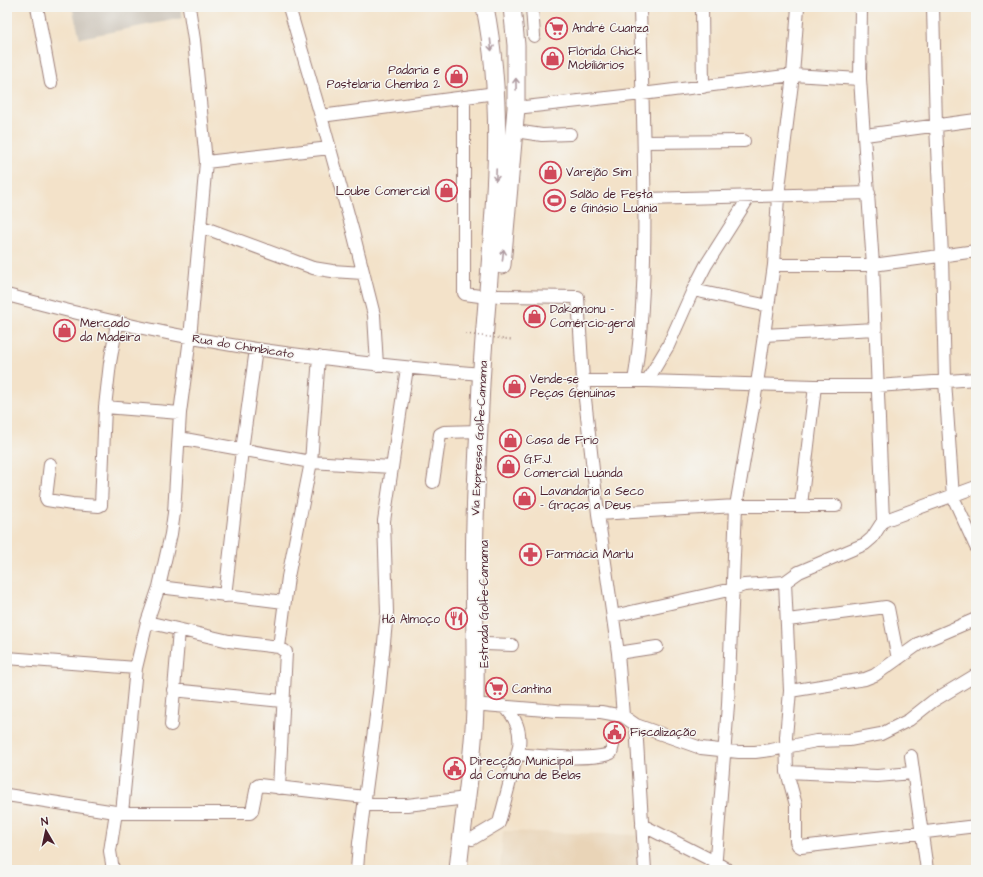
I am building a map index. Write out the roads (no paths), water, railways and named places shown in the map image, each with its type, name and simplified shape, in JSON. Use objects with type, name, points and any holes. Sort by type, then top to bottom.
[{"type":"highway","name":"Via Expressa Golfe-Camama","points":[[485,7],[490,36],[496,93],[497,151],[489,409]]},
{"type":"highway","name":"Via Expressa Golfe-Camama","points":[[458,870],[467,798],[475,707],[475,522],[482,374],[515,131],[516,44],[512,7]]},
{"type":"highway","name":"Estrada Golfe-Camama","points":[[468,870],[483,746],[485,644],[484,503],[489,409]]},
{"type":"street","points":[[37,7],[51,82]]},
{"type":"street","points":[[112,870],[110,851],[119,813],[136,668],[159,587],[171,534],[180,413],[190,338],[206,162],[195,48],[189,7]]},
{"type":"street","points":[[289,7],[330,148],[374,315],[377,364]]},
{"type":"street","points":[[532,7],[534,36]]},
{"type":"street","points":[[634,381],[639,354],[646,199],[640,7]]},
{"type":"street","points":[[702,7],[703,87]]},
{"type":"street","points":[[715,866],[728,704],[736,506],[757,384],[774,265],[778,196],[793,75],[798,7]]},
{"type":"street","points":[[613,616],[744,585],[785,582],[799,572],[865,544],[872,538],[883,521],[873,266],[860,79],[861,7]]},
{"type":"street","points":[[933,7],[945,381],[953,497],[976,548]]},
{"type":"street","points":[[516,108],[703,87],[793,75],[860,79]]},
{"type":"street","points":[[321,116],[496,93]]},
{"type":"street","points":[[464,97],[464,293],[493,297],[578,297],[583,381],[598,514],[618,653],[623,716]]},
{"type":"street","points":[[865,135],[976,120]]},
{"type":"street","points":[[515,131],[542,135],[570,134]]},
{"type":"street","points":[[644,142],[744,141]]},
{"type":"street","points":[[206,162],[330,148]]},
{"type":"street","points":[[646,199],[869,193]]},
{"type":"street","points":[[647,381],[668,346],[693,290],[728,229],[749,197]]},
{"type":"street","points":[[200,226],[313,268],[363,273]]},
{"type":"street","points":[[774,265],[873,266],[976,251]]},
{"type":"street","points":[[693,290],[768,306]]},
{"type":"street","name":"Rua do Chimbicato","points":[[7,298],[190,338],[256,349],[407,368],[482,374]]},
{"type":"street","points":[[50,464],[47,500],[100,506],[105,407],[110,363],[117,323]]},
{"type":"street","points":[[764,335],[875,329]]},
{"type":"street","points":[[225,596],[242,450],[256,349]]},
{"type":"street","points":[[280,647],[288,577],[311,462],[319,357]]},
{"type":"street","points":[[357,870],[359,843],[379,693],[387,612],[384,521],[407,368]]},
{"type":"street","points":[[583,381],[877,386],[976,379]]},
{"type":"street","points":[[801,505],[815,386]]},
{"type":"street","points":[[105,407],[180,413]]},
{"type":"street","points":[[433,482],[440,434],[444,432],[479,431]]},
{"type":"street","points":[[179,438],[311,462],[391,467]]},
{"type":"street","points":[[883,521],[976,488]]},
{"type":"street","points":[[598,514],[736,506],[836,506]]},
{"type":"street","points":[[785,582],[788,620],[790,690],[786,747],[788,772],[796,805],[796,842],[798,845],[801,847],[976,826]]},
{"type":"street","points":[[159,587],[284,602]]},
{"type":"street","points":[[788,620],[886,607],[889,610],[898,659]]},
{"type":"street","points":[[790,690],[865,680],[875,675],[920,643],[976,618]]},
{"type":"street","points":[[148,622],[230,641],[280,647],[286,652],[282,701],[279,788]]},
{"type":"street","points":[[171,726],[179,630]]},
{"type":"street","points":[[485,644],[512,645]]},
{"type":"street","points":[[618,653],[658,647]]},
{"type":"street","points":[[7,658],[136,668]]},
{"type":"street","points":[[484,705],[601,712],[623,716],[636,725],[701,748],[724,751],[755,752],[816,742],[849,740],[881,734],[909,720],[933,701],[976,675]]},
{"type":"street","points":[[173,690],[282,701]]},
{"type":"street","points":[[472,838],[499,823],[517,754],[520,739],[519,730],[514,717],[504,706]]},
{"type":"street","points":[[636,725],[645,870]]},
{"type":"street","points":[[517,754],[592,757],[612,753],[612,745]]},
{"type":"street","points":[[911,756],[923,832],[927,870]]},
{"type":"street","points":[[788,772],[877,776],[913,773]]},
{"type":"street","points":[[7,795],[119,813],[250,813],[252,812],[258,785],[365,801],[407,805],[467,798]]},
{"type":"street","points":[[642,826],[715,866],[728,870]]},
{"type":"place","name":"André Cuanza","points":[[557,28]]},
{"type":"place","name":"Flórida Chick Mobiliários","points":[[553,58]]},
{"type":"place","name":"Padaria e Pastelaria Chemba 2","points":[[456,77]]},
{"type":"place","name":"Varejão Sim","points":[[550,172]]},
{"type":"place","name":"Loube Comercial","points":[[446,191]]},
{"type":"place","name":"Salão de Festa e Ginásio Luania","points":[[554,201]]},
{"type":"place","name":"Dakamonu - Comércio-geral","points":[[534,316]]},
{"type":"place","name":"Mercado da Madeira","points":[[65,330]]},
{"type":"place","name":"Vende-se Peças Genuínas","points":[[514,386]]},
{"type":"place","name":"Casa de Frio","points":[[510,440]]},
{"type":"place","name":"G.F.J. Comercial Luanda","points":[[509,466]]},
{"type":"place","name":"Lavandaria a Seco - Graças a Deus","points":[[524,498]]},
{"type":"place","name":"Farmácia Marlu","points":[[530,554]]},
{"type":"place","name":"Há Almoço","points":[[456,619]]},
{"type":"place","name":"Cantina","points":[[496,689]]},
{"type":"place","name":"Fiscalização","points":[[615,732]]},
{"type":"place","name":"Direcção Municipal da Comuna de Belas","points":[[455,768]]}]
